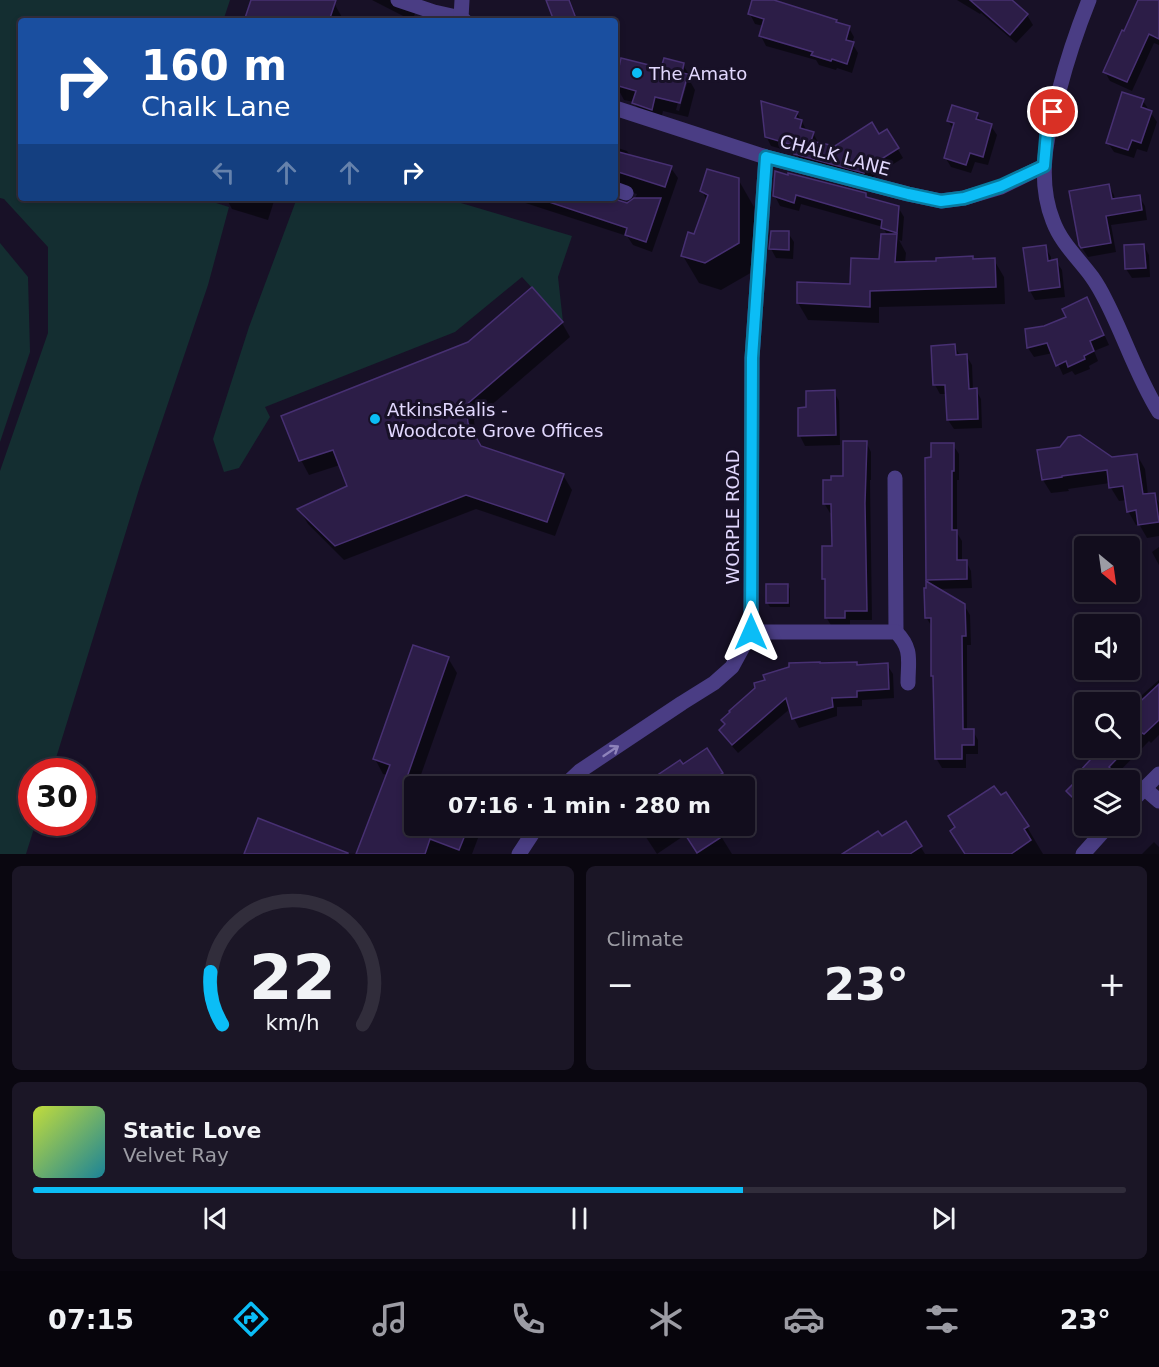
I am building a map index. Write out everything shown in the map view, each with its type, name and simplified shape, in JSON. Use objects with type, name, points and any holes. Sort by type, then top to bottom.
[{"type":"street","points":[[398,0],[433,16],[448,18]]},
{"type":"street","points":[[462,0],[463,18]]},
{"type":"street","points":[[1089,0],[1064,72],[1047,132],[1044,166],[1046,200],[1053,222],[1063,240],[1093,278],[1106,301],[1149,397],[1159,412]]},
{"type":"street","name":"CHALK LANE","points":[[618,109],[766,157],[941,201],[964,198],[992,189],[1044,166]]},
{"type":"street","name":"WORPLE ROAD","points":[[575,776],[714,683],[732,667],[751,632],[752,358],[766,157]]},
{"type":"street","points":[[895,478],[896,632],[909,650],[908,683]]},
{"type":"street","points":[[751,632],[896,632]]},
{"type":"street","points":[[1140,792],[1159,774]]},
{"type":"street","points":[[1144,788],[1159,801]]},
{"type":"street","points":[[519,854],[531,836]]},
{"type":"street","points":[[1083,854],[1099,836]]},
{"type":"green space","points":[[0,0],[230,0],[224,18],[18,18],[18,201],[210,201],[229,207],[208,285],[140,486],[56,758],[18,758],[18,836],[32,836],[26,854],[0,854],[0,471],[48,333],[48,247],[4,199],[0,198]]},
{"type":"green space","points":[[296,201],[454,201],[572,236],[558,277],[563,322],[522,277],[455,332],[265,407],[270,417],[239,468],[224,472],[213,439],[249,327]]},
{"type":"green space","points":[[0,243],[28,277],[30,352],[0,442]]},
{"type":"building","points":[[251,0],[336,0],[330,18],[245,18]]},
{"type":"building","points":[[546,0],[569,0],[576,18],[553,18]]},
{"type":"building","points":[[752,0],[774,0],[850,26],[846,40],[854,42],[847,64],[811,55],[813,52],[759,36],[764,19],[748,14]]},
{"type":"building","points":[[970,0],[1012,0],[1028,14],[1010,35]]},
{"type":"building","points":[[1138,0],[1159,0],[1159,39],[1149,34],[1127,82],[1103,72]]},
{"type":"building","points":[[621,58],[661,68],[664,58],[684,63],[682,73],[688,74],[680,103],[655,97],[652,110],[632,103],[636,91],[618,86]]},
{"type":"building","points":[[1122,92],[1144,99],[1141,107],[1152,111],[1141,143],[1132,140],[1128,150],[1106,143]]},
{"type":"building","points":[[761,101],[798,112],[795,118],[802,120],[800,128],[814,132],[811,141],[835,146],[872,122],[879,134],[887,129],[899,148],[864,170],[864,173],[794,154],[796,146],[765,137]]},
{"type":"building","points":[[952,105],[978,113],[976,119],[992,124],[983,157],[970,153],[966,165],[944,158],[954,123],[947,121]]},
{"type":"building","points":[[618,152],[672,166],[665,187],[618,172]]},
{"type":"building","points":[[707,169],[739,178],[739,243],[705,263],[681,256],[688,232],[694,234],[708,195],[700,191]]},
{"type":"building","points":[[775,171],[866,193],[866,197],[899,206],[897,233],[881,228],[882,220],[796,195],[794,203],[773,196]]},
{"type":"building","points":[[1109,184],[1112,199],[1140,195],[1142,210],[1106,216],[1111,243],[1081,248],[1069,191]]},
{"type":"building","points":[[634,198],[661,198],[646,242],[625,235],[627,228],[546,201],[618,200],[627,203]]},
{"type":"building","points":[[771,231],[789,231],[789,250],[769,249]]},
{"type":"building","points":[[881,234],[897,234],[895,262],[936,261],[936,258],[973,256],[973,259],[995,258],[996,287],[870,291],[870,307],[797,303],[797,282],[850,284],[851,258],[879,259]]},
{"type":"building","points":[[1144,244],[1146,268],[1125,269],[1124,245]]},
{"type":"building","points":[[1046,245],[1048,261],[1057,259],[1060,287],[1029,291],[1023,248]]},
{"type":"building","name":"AtkinsRéalis - Woodcote Grove Offices","points":[[532,287],[563,322],[466,405],[468,423],[481,446],[564,474],[547,522],[466,495],[335,546],[297,509],[347,486],[333,450],[299,461],[281,416],[468,342]]},
{"type":"building","points":[[1087,297],[1104,335],[1090,341],[1094,351],[1084,356],[1085,359],[1068,367],[1066,361],[1056,366],[1047,343],[1027,348],[1025,329],[1044,326],[1066,317],[1062,309]]},
{"type":"building","points":[[955,344],[956,355],[967,354],[969,389],[977,388],[978,419],[947,420],[945,385],[933,385],[931,346]]},
{"type":"building","points":[[835,390],[836,435],[798,436],[798,408],[806,407],[806,391]]},
{"type":"building","points":[[1080,435],[1112,457],[1137,454],[1143,494],[1155,493],[1159,522],[1138,525],[1136,510],[1127,512],[1123,486],[1109,488],[1107,470],[1042,480],[1037,450],[1060,447],[1068,437]]},
{"type":"building","points":[[843,441],[867,441],[865,503],[867,611],[845,611],[845,618],[825,618],[822,546],[832,546],[831,504],[823,504],[823,480],[831,480],[831,476],[843,476]]},
{"type":"building","points":[[931,443],[954,443],[952,530],[957,530],[957,560],[967,560],[967,579],[926,580],[925,458],[931,457]]},
{"type":"building","points":[[926,581],[965,604],[966,636],[962,636],[963,729],[974,729],[974,745],[962,745],[962,759],[935,759],[931,618],[925,618],[924,588],[926,588]]},
{"type":"building","points":[[766,584],[788,584],[788,603],[766,603]]},
{"type":"building","points":[[413,645],[449,657],[407,776],[404,776],[404,836],[465,836],[459,850],[430,839],[425,854],[356,854],[390,765],[373,759]]},
{"type":"building","points":[[857,662],[857,665],[888,663],[889,689],[857,691],[857,697],[832,698],[833,707],[792,719],[786,698],[732,745],[719,730],[725,724],[721,720],[755,688],[754,683],[765,680],[763,675],[789,667],[789,663]]},
{"type":"building","points":[[1159,684],[1159,720],[1140,735],[1140,702]]},
{"type":"building","points":[[707,748],[723,773],[718,776],[656,776],[680,760],[683,764]]},
{"type":"building","points":[[1092,758],[1118,758],[1109,767],[1112,770],[1081,770]]},
{"type":"building","points":[[1074,783],[1074,799],[1066,791]]},
{"type":"building","points":[[994,786],[1001,795],[1006,792],[1029,826],[1024,829],[1031,840],[1011,854],[965,854],[950,831],[955,827],[948,816]]},
{"type":"building","points":[[258,818],[348,853],[348,854],[244,854]]},
{"type":"building","points":[[906,821],[922,846],[910,854],[842,854],[878,831],[882,836]]},
{"type":"building","points":[[686,836],[723,836],[697,853]]},
{"type":"place","name":"The Amato","points":[[637,73]]},
{"type":"place","name":"AtkinsRéalis - Woodcote Grove Offices","points":[[375,419]]},
{"type":"route","points":[[751,632],[752,358],[766,157],[941,201],[964,198],[1001,186],[1044,166],[1047,132],[1053,112]]}]
